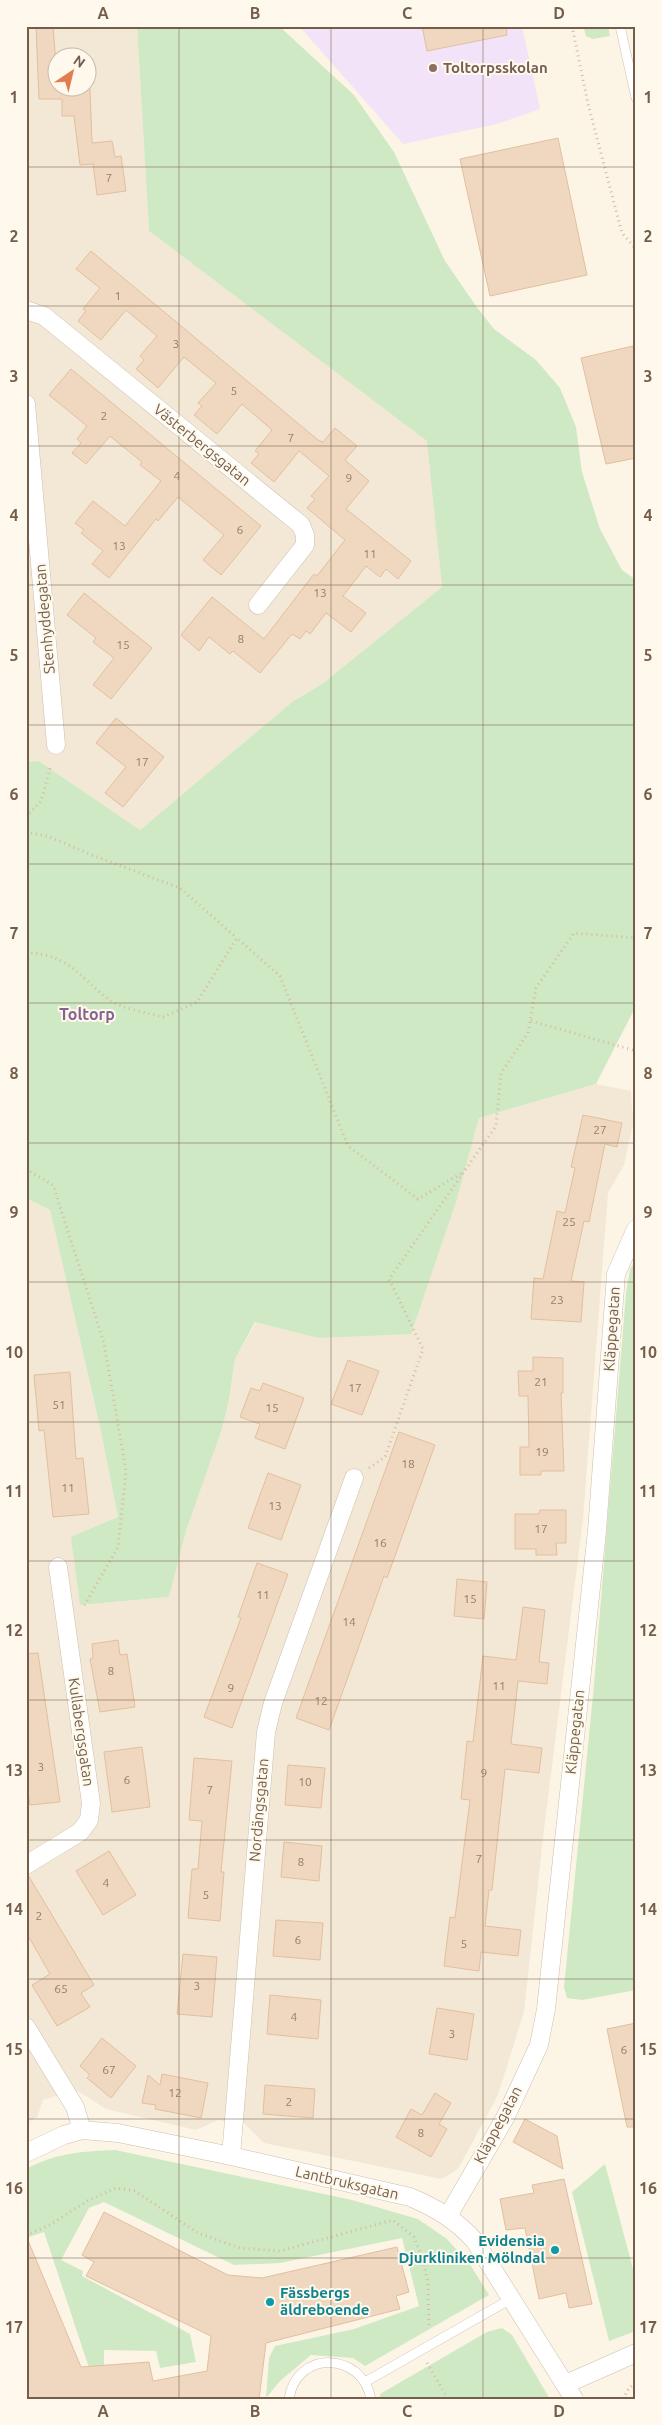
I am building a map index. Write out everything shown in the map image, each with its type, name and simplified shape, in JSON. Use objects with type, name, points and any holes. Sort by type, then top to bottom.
[{"type":"street","name":"Västerbergsgatan","points":[[26,310],[44,316],[300,525],[305,535],[305,545],[258,605]]},
{"type":"street","name":"Stenhyddegatan","points":[[26,404],[56,745]]},
{"type":"street","name":"Kläppegatan","points":[[448,2216],[505,2118],[538,2045],[546,2009],[597,1531],[616,1274],[636,1229]]},
{"type":"street","name":"Nordängsgatan","points":[[231,2156],[266,1732],[273,1703],[354,1478]]},
{"type":"street","name":"Kullabergsgatan","points":[[26,1864],[80,1832],[89,1820],[92,1803],[58,1567]]},
{"type":"street","points":[[26,2027],[75,2107],[82,2130]]},
{"type":"street","name":"Lantbruksgatan","points":[[26,2153],[64,2135],[82,2130],[118,2134],[231,2156],[410,2197],[430,2205],[448,2216],[475,2241],[570,2391]]},
{"type":"street","points":[[570,2391],[636,2353]]},
{"type":"lane","points":[[620,26],[636,98]]},
{"type":"lane","points":[[365,2382],[511,2299]]},
{"type":"lane","points":[[289,2399],[292,2386],[302,2373],[323,2363],[340,2363],[360,2375],[365,2382],[371,2399]]},
{"type":"path","points":[[572,26],[588,104],[622,233],[636,249]]},
{"type":"path","points":[[26,817],[41,801],[56,745]]},
{"type":"path","points":[[26,832],[48,836],[92,856],[180,888],[280,976],[348,1146],[418,1199],[463,1172]]},
{"type":"path","points":[[354,1478],[386,1456],[423,1349],[389,1279],[496,1126],[501,1073],[528,1033],[536,988],[574,934],[636,938]]},
{"type":"path","points":[[26,953],[40,953],[75,968],[112,1002],[163,1017],[197,1002],[237,938]]},
{"type":"path","points":[[531,1021],[636,1051]]},
{"type":"path","points":[[26,1169],[53,1185],[104,1342],[126,1471],[118,1547],[67,1633]]},
{"type":"path","points":[[26,2235],[48,2226],[87,2201],[116,2188],[134,2191],[198,2233],[240,2248],[280,2251],[393,2220],[414,2237],[422,2258],[428,2283],[428,2327],[436,2341]]},
{"type":"path","points":[[420,2350],[448,2399]]},
{"type":"path","points":[[623,2399],[629,2388],[636,2383]]},
{"type":"shaded area","points":[[26,26],[137,26],[149,231],[428,441],[442,587],[322,684],[292,702],[140,830],[39,761],[26,762]]},
{"type":"shaded area","name":"Toltorpsskolan","points":[[299,26],[522,26],[540,109],[497,124],[403,144]]},
{"type":"shaded area","points":[[596,1084],[631,1091],[633,1124],[624,1165],[608,1193],[583,1519],[543,1838],[524,2012],[498,2095],[458,2169],[442,2179],[264,2143],[244,2123],[218,2120],[196,2130],[106,2109],[76,2090],[43,2100],[37,2117],[26,2123],[26,1198],[50,1210],[100,1427],[118,1517],[80,1605],[169,1597],[186,1531],[222,1429],[229,1400],[235,1359],[256,1322],[318,1338],[457,1199],[479,1118]]},
{"type":"green space","points":[[137,26],[279,26],[354,95],[394,152],[445,261],[476,306],[494,329],[536,360],[560,388],[576,427],[582,472],[600,529],[622,570],[636,580],[636,924],[633,924],[636,927],[636,1006],[596,1084],[479,1118],[457,1199],[411,1334],[318,1338],[255,1322],[235,1359],[229,1400],[222,1429],[186,1531],[169,1597],[80,1605],[71,1537],[118,1517],[100,1427],[50,1210],[26,1198],[26,762],[39,761],[140,830],[292,702],[322,684],[442,587],[427,441],[149,231]]},
{"type":"green space","points":[[583,26],[608,26],[610,36],[593,39],[586,36]]},
{"type":"green space","points":[[636,1260],[636,1651],[634,1676],[636,1688],[636,1990],[582,2000],[567,1998],[564,1987],[594,1685],[626,1293],[630,1269]]},
{"type":"green space","points":[[115,2150],[352,2200],[418,2219],[447,2239],[471,2266],[489,2295],[365,2366],[353,2358],[311,2355],[280,2381],[266,2398],[269,2358],[275,2346],[354,2329],[419,2306],[402,2238],[280,2263],[234,2265],[104,2202],[89,2208],[61,2260],[83,2271],[82,2276],[190,2334],[196,2362],[160,2368],[156,2351],[104,2350],[104,2377],[93,2380],[44,2232],[26,2238],[26,2169],[58,2156]]},
{"type":"green space","points":[[605,2164],[636,2280],[636,2331],[609,2341],[572,2192]]},
{"type":"green space","points":[[502,2328],[512,2335],[550,2399],[380,2399],[380,2394],[487,2332]]},
{"type":"building","points":[[36,26],[53,26],[55,48],[48,48],[48,98],[90,98],[92,143],[112,141],[115,157],[121,156],[126,191],[97,195],[93,164],[80,165],[74,116],[62,116],[62,99],[39,99]]},
{"type":"building","points":[[422,26],[506,26],[507,35],[427,51]]},
{"type":"building","points":[[558,138],[587,275],[490,296],[460,159]]},
{"type":"building","points":[[91,251],[318,440],[323,442],[335,428],[357,446],[345,460],[369,481],[346,509],[411,561],[398,579],[386,569],[380,577],[366,566],[343,596],[366,613],[351,632],[326,613],[310,634],[306,631],[300,639],[292,634],[260,673],[233,651],[230,654],[209,637],[199,651],[181,635],[212,597],[264,639],[314,574],[317,576],[345,540],[307,508],[315,499],[311,496],[329,476],[299,451],[274,482],[251,463],[259,454],[255,451],[272,430],[242,404],[217,434],[194,415],[202,406],[198,403],[216,383],[184,357],[158,388],[136,369],[144,360],[140,356],[157,336],[126,310],[101,340],[78,321],[86,311],[83,309],[100,288],[76,269]]},
{"type":"building","points":[[633,346],[636,359],[636,458],[606,464],[581,358]]},
{"type":"building","points":[[71,369],[261,526],[221,575],[203,560],[224,535],[178,497],[158,521],[156,519],[109,578],[92,564],[103,551],[81,533],[84,530],[75,523],[93,501],[125,526],[161,481],[140,465],[142,462],[110,436],[86,464],[72,453],[81,443],[77,439],[87,426],[49,395]]},
{"type":"building","points":[[84,593],[152,648],[111,699],[93,685],[114,658],[93,642],[96,638],[67,615]]},
{"type":"building","points":[[116,718],[164,757],[123,807],[105,793],[126,767],[96,743]]},
{"type":"building","points":[[583,1115],[622,1123],[617,1147],[605,1144],[589,1222],[584,1221],[571,1281],[584,1282],[581,1322],[531,1319],[534,1278],[543,1279],[557,1211],[565,1213],[575,1168],[571,1167]]},
{"type":"building","points":[[533,1357],[563,1358],[563,1393],[561,1393],[564,1471],[541,1471],[541,1475],[520,1475],[520,1447],[529,1447],[528,1396],[519,1396],[518,1371],[533,1371]]},
{"type":"building","points":[[348,1360],[379,1371],[362,1415],[331,1404]]},
{"type":"building","points":[[70,1372],[76,1459],[83,1458],[89,1514],[53,1517],[44,1430],[39,1431],[34,1375]]},
{"type":"building","points":[[263,1383],[304,1398],[285,1449],[255,1438],[260,1424],[240,1417],[251,1388],[260,1391]]},
{"type":"building","points":[[399,1432],[435,1445],[387,1578],[384,1576],[329,1730],[296,1718]]},
{"type":"building","points":[[268,1473],[301,1485],[281,1540],[248,1528]]},
{"type":"building","points":[[540,1510],[566,1510],[566,1543],[556,1543],[557,1555],[536,1555],[536,1549],[515,1549],[515,1514],[539,1514]]},
{"type":"building","points":[[257,1563],[288,1574],[232,1728],[204,1717],[241,1618],[238,1617]]},
{"type":"building","points":[[457,1579],[487,1582],[484,1619],[454,1616]]},
{"type":"building","points":[[523,1607],[545,1610],[539,1662],[549,1663],[547,1684],[518,1681],[511,1744],[542,1748],[539,1773],[505,1769],[492,1890],[489,1890],[485,1926],[521,1930],[518,1956],[481,1952],[479,1971],[444,1966],[450,1917],[455,1918],[470,1800],[461,1799],[467,1741],[473,1742],[483,1656],[516,1660]]},
{"type":"building","points":[[118,1640],[120,1655],[127,1654],[135,1707],[100,1712],[90,1659],[93,1658],[92,1644]]},
{"type":"building","points":[[38,1653],[60,1802],[30,1805],[26,1782],[26,1654]]},
{"type":"building","points":[[142,1747],[150,1807],[112,1812],[104,1752]]},
{"type":"building","points":[[194,1758],[232,1761],[221,1872],[224,1872],[220,1921],[188,1918],[192,1869],[198,1869],[202,1821],[189,1820]]},
{"type":"building","points":[[288,1765],[325,1768],[321,1808],[285,1805]]},
{"type":"building","points":[[284,1842],[322,1846],[319,1881],[281,1877]]},
{"type":"building","points":[[109,1851],[136,1895],[103,1915],[76,1871]]},
{"type":"building","points":[[28,1875],[94,1985],[81,1993],[90,2007],[57,2026],[32,1985],[50,1974],[26,1932]]},
{"type":"building","points":[[276,1920],[323,1923],[320,1960],[273,1956]]},
{"type":"building","points":[[183,1954],[217,1957],[212,2017],[177,2014]]},
{"type":"building","points":[[270,1995],[321,2000],[318,2039],[267,2034]]},
{"type":"building","points":[[437,2008],[474,2014],[467,2060],[429,2054]]},
{"type":"building","points":[[636,2023],[636,2127],[627,2127],[607,2029]]},
{"type":"building","points":[[102,2038],[136,2066],[111,2098],[87,2078],[90,2075],[80,2066]]},
{"type":"building","points":[[162,2074],[208,2083],[201,2118],[155,2109],[156,2105],[142,2103],[148,2075],[160,2085]]},
{"type":"building","points":[[265,2085],[315,2089],[313,2118],[263,2114]]},
{"type":"building","points":[[435,2093],[451,2103],[439,2124],[447,2129],[431,2157],[396,2137],[411,2109],[422,2115]]},
{"type":"building","points":[[525,2119],[557,2136],[563,2169],[513,2142]]},
{"type":"building","name":"Evidensia Djurkliniken Mölndal","points":[[564,2179],[592,2304],[569,2308],[566,2293],[539,2299],[525,2228],[506,2230],[500,2199],[534,2193],[532,2185]]},
{"type":"building","name":"Fässbergs äldreboende","points":[[104,2212],[228,2275],[262,2278],[397,2247],[409,2292],[396,2296],[400,2309],[266,2343],[259,2399],[26,2399],[27,2238],[81,2367],[149,2362],[153,2381],[207,2371],[211,2336],[86,2276],[94,2262],[82,2255]]},
{"type":"place","name":"Toltorpsskolan","points":[[433,68]]},
{"type":"place","name":"Evidensia Djurkliniken Mölndal","points":[[555,2250]]},
{"type":"place","name":"Fässbergs äldreboende","points":[[270,2302]]},
{"type":"district","name":"Toltorp","points":[[87,1014]]}]
